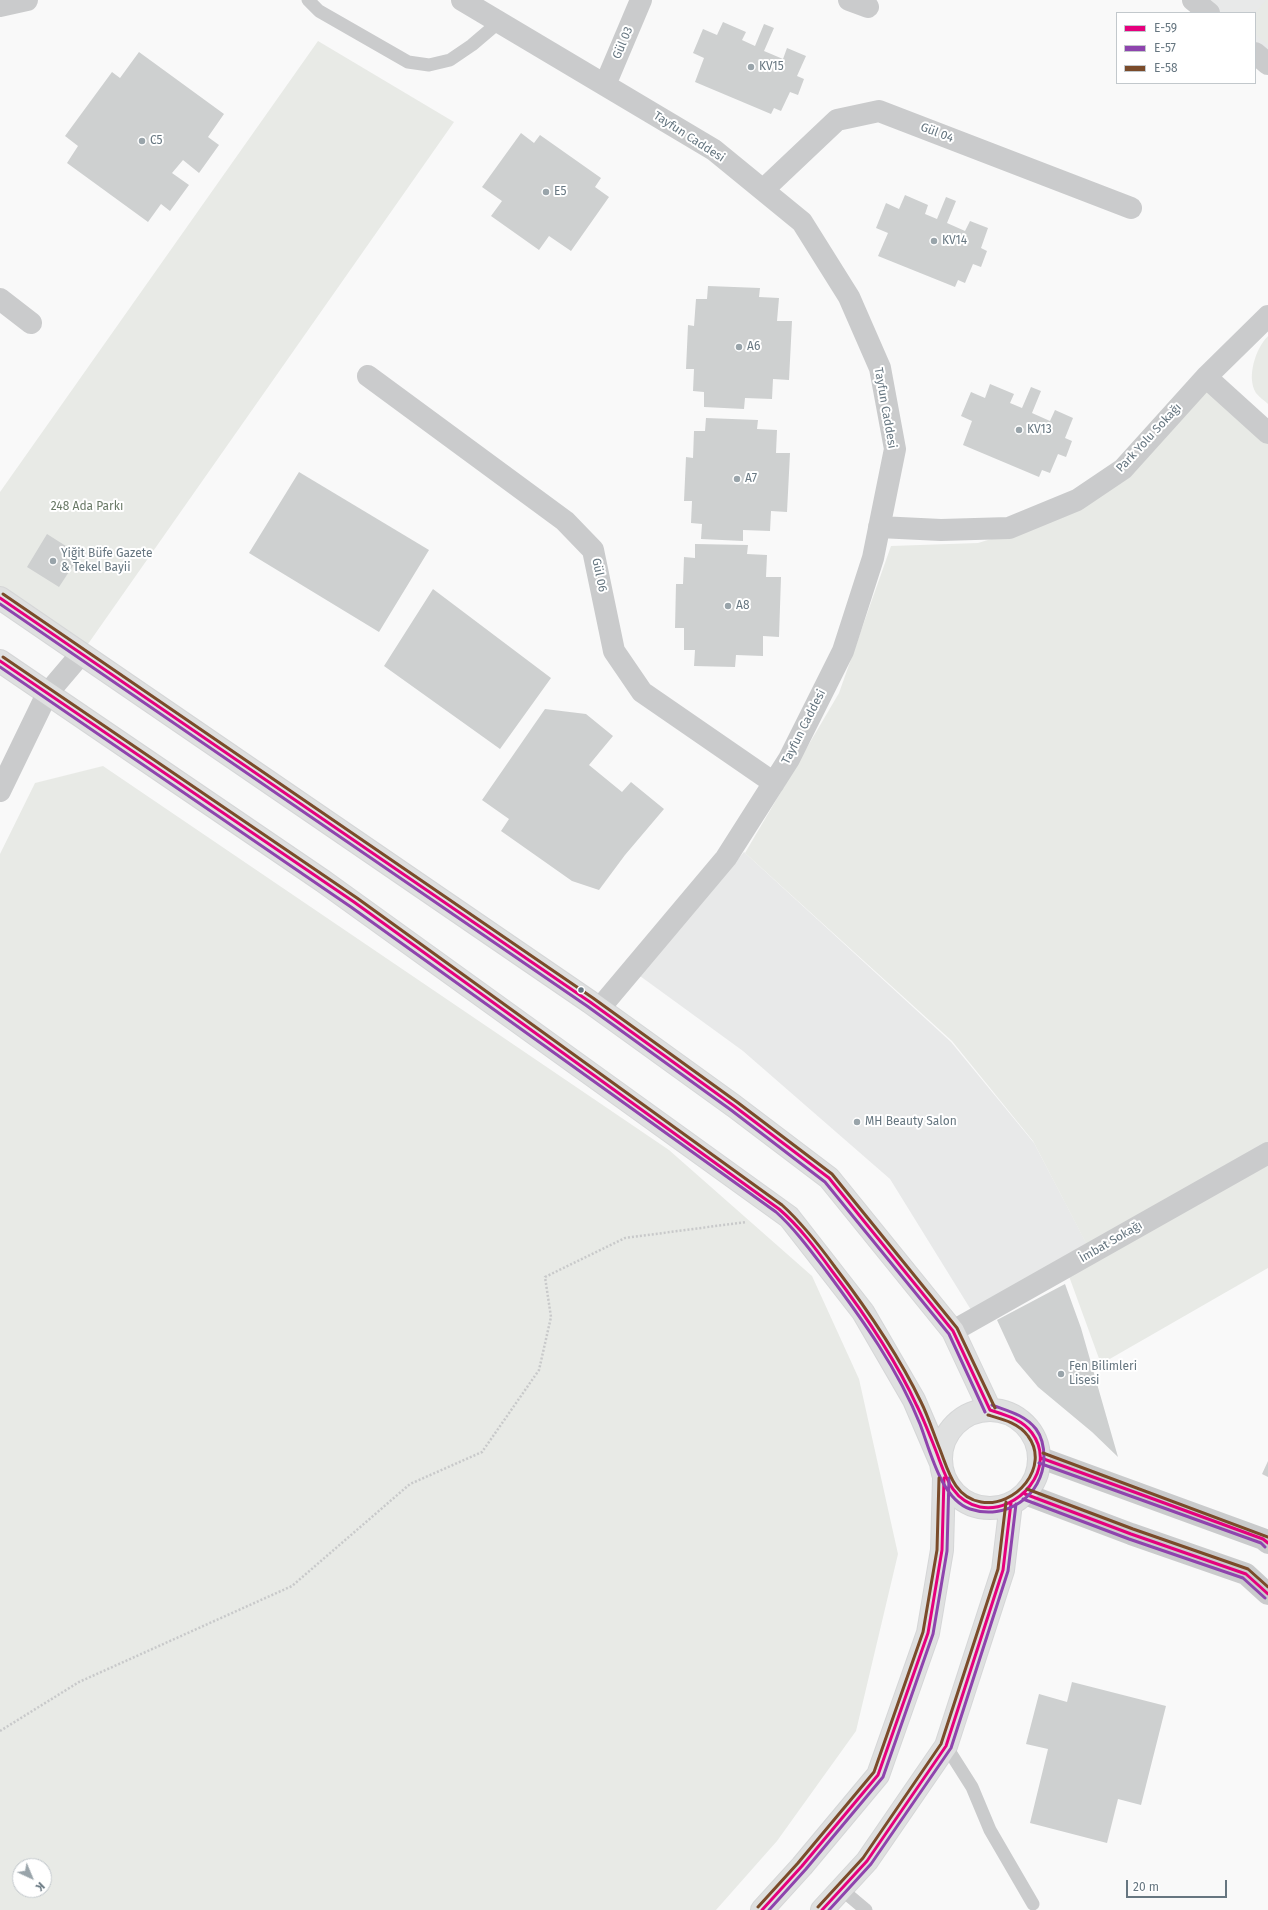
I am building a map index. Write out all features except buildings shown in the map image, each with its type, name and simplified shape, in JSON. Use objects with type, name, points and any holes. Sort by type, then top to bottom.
[{"type":"main road","points":[[0,598],[599,1009],[734,1106],[829,1178],[953,1331],[990,1410]]},
{"type":"main road","points":[[0,660],[323,881],[789,1217],[862,1312],[914,1400],[943,1470],[953,1492],[966,1502],[980,1507],[995,1508],[1018,1498],[1034,1480],[1041,1458],[1040,1445],[1021,1421],[1006,1412],[990,1410],[974,1412],[960,1420],[949,1432],[942,1446],[943,1470],[942,1550],[928,1633],[878,1775],[802,1866],[762,1910]]},
{"type":"main road","points":[[822,1910],[867,1861],[946,1746],[1003,1570],[1018,1498]]},
{"type":"street","points":[[0,6],[27,0]]},
{"type":"street","name":"Tayfun Caddesi","points":[[462,0],[714,150],[802,222],[849,297],[880,368],[895,449],[873,558],[842,651],[789,759],[726,858],[599,1009]]},
{"type":"street","name":"Gül 03","points":[[605,85],[641,0]]},
{"type":"street","points":[[1193,0],[1207,12]]},
{"type":"street","points":[[1256,54],[1268,64]]},
{"type":"street","name":"Gül 04","points":[[763,190],[837,120],[879,111],[1131,208]]},
{"type":"street","points":[[0,300],[31,323]]},
{"type":"street","name":"Park Yolu Sokağı","points":[[880,527],[941,530],[1009,528],[1077,500],[1123,468],[1206,377],[1268,316]]},
{"type":"street","name":"Gül 06","points":[[368,376],[565,521],[594,550],[614,651],[642,692],[774,783]]},
{"type":"street","points":[[1206,377],[1268,432]]},
{"type":"street","points":[[0,790],[48,694],[81,654]]},
{"type":"street","name":"İmbat Sokağı","points":[[953,1331],[1268,1152]]},
{"type":"street","points":[[1041,1458],[1263,1539],[1268,1543]]},
{"type":"street","points":[[1018,1498],[1131,1534],[1246,1574],[1268,1594]]},
{"type":"lane","points":[[308,0],[319,11],[408,62],[429,65],[450,60],[472,45],[499,22]]},
{"type":"lane","points":[[946,1746],[972,1787],[990,1830],[1033,1904]]},
{"type":"lane","points":[[841,1889],[866,1910]]},
{"type":"path","points":[[0,1731],[79,1682],[292,1586],[410,1484],[482,1452],[539,1370],[551,1317],[545,1277],[625,1238],[789,1217]]},
{"type":"shaded area","points":[[1193,0],[1268,0],[1268,64],[1256,54],[1256,12],[1208,12]]},
{"type":"shaded area","points":[[744,852],[951,1042],[1034,1143],[1093,1256],[976,1318],[890,1179],[743,1051],[640,976]]},
{"type":"green space","points":[[1266,0],[1268,0],[1268,45],[1256,35],[1256,12]]},
{"type":"green space","name":"248 Ada Parkı","points":[[318,41],[454,122],[81,654],[0,598],[0,492]]},
{"type":"green space","points":[[1268,336],[1268,404],[1256,393],[1253,386],[1252,371],[1256,355]]},
{"type":"green space","points":[[1210,382],[1268,433],[1268,1268],[1101,1364],[1066,1268],[1091,1253],[1033,1141],[952,1041],[745,853],[839,693],[891,546],[978,543],[1037,525],[1100,489]]},
{"type":"green space","points":[[103,766],[669,1150],[812,1276],[859,1379],[898,1554],[856,1731],[777,1841],[716,1910],[0,1910],[0,854],[35,783]]},
{"type":"transit line","name":"E-58","points":[[3,594],[593,998],[737,1102],[832,1174],[957,1328],[995,1408]]},
{"type":"transit line","name":"E-59","points":[[0,598],[590,1002],[734,1106],[829,1178],[953,1331],[990,1410]]},
{"type":"transit line","name":"E-57","points":[[0,604],[587,1006],[731,1110],[825,1182],[949,1334],[985,1412]]},
{"type":"transit line","name":"E-58","points":[[3,657],[357,898],[782,1205],[823,1251],[859,1299],[892,1349],[924,1407],[953,1481],[964,1494],[981,1502],[994,1502],[1006,1499],[1017,1492],[1026,1483],[1032,1472],[1035,1460],[1034,1448],[1028,1436],[1020,1428],[1010,1422],[988,1415]]},
{"type":"transit line","name":"E-59","points":[[0,661],[354,902],[779,1209],[800,1230],[820,1254],[856,1303],[889,1353],[920,1411],[950,1485],[962,1499],[970,1504],[980,1507],[994,1507],[1008,1503],[1020,1496],[1030,1486],[1037,1474],[1040,1460],[1039,1447],[1028,1428],[1013,1418],[990,1410]]},
{"type":"transit line","name":"E-57","points":[[0,667],[351,907],[776,1212],[815,1256],[853,1308],[890,1364],[920,1424],[944,1485],[960,1504],[970,1509],[983,1512],[1009,1508],[1030,1494],[1037,1484],[1042,1472],[1044,1458],[1041,1439],[1032,1424],[1016,1414],[992,1405]]},
{"type":"transit line","name":"E-58","points":[[1043,1453],[1268,1537]]},
{"type":"transit line","name":"E-59","points":[[1041,1458],[1263,1539],[1268,1543]]},
{"type":"transit line","name":"E-57","points":[[1039,1463],[1261,1543],[1265,1547]]},
{"type":"transit line","name":"E-58","points":[[758,1907],[798,1863],[874,1772],[923,1632],[937,1550],[939,1478]]},
{"type":"transit line","name":"E-59","points":[[762,1910],[802,1866],[878,1775],[928,1633],[942,1550],[944,1478]]},
{"type":"transit line","name":"E-57","points":[[769,1910],[806,1869],[883,1777],[933,1634],[947,1551],[949,1478]]},
{"type":"transit line","name":"E-58","points":[[1027,1489],[1133,1529],[1248,1569],[1268,1587]]},
{"type":"transit line","name":"E-59","points":[[1025,1494],[1131,1534],[1246,1574],[1268,1594]]},
{"type":"transit line","name":"E-57","points":[[1023,1499],[1129,1539],[1243,1578],[1265,1598]]},
{"type":"transit line","name":"E-58","points":[[818,1907],[863,1858],[941,1744],[998,1569],[1006,1502]]},
{"type":"transit line","name":"E-59","points":[[822,1910],[867,1861],[946,1746],[1003,1570],[1011,1503]]},
{"type":"transit line","name":"E-57","points":[[829,1910],[871,1864],[951,1748],[1008,1571],[1016,1504]]},
{"type":"place","name":"KV15","points":[[751,67]]},
{"type":"place","name":"C5","points":[[142,141]]},
{"type":"place","name":"E5","points":[[546,192]]},
{"type":"place","name":"KV14","points":[[934,241]]},
{"type":"place","name":"A6","points":[[739,347]]},
{"type":"place","name":"KV13","points":[[1019,430]]},
{"type":"place","name":"A7","points":[[737,479]]},
{"type":"place","name":"Yiğit Büfe Gazete & Tekel Bayii","points":[[53,561]]},
{"type":"place","name":"A8","points":[[728,606]]},
{"type":"place","name":"MH Beauty Salon","points":[[857,1122]]},
{"type":"place","name":"Fen Bilimleri Lisesi","points":[[1061,1374]]}]
